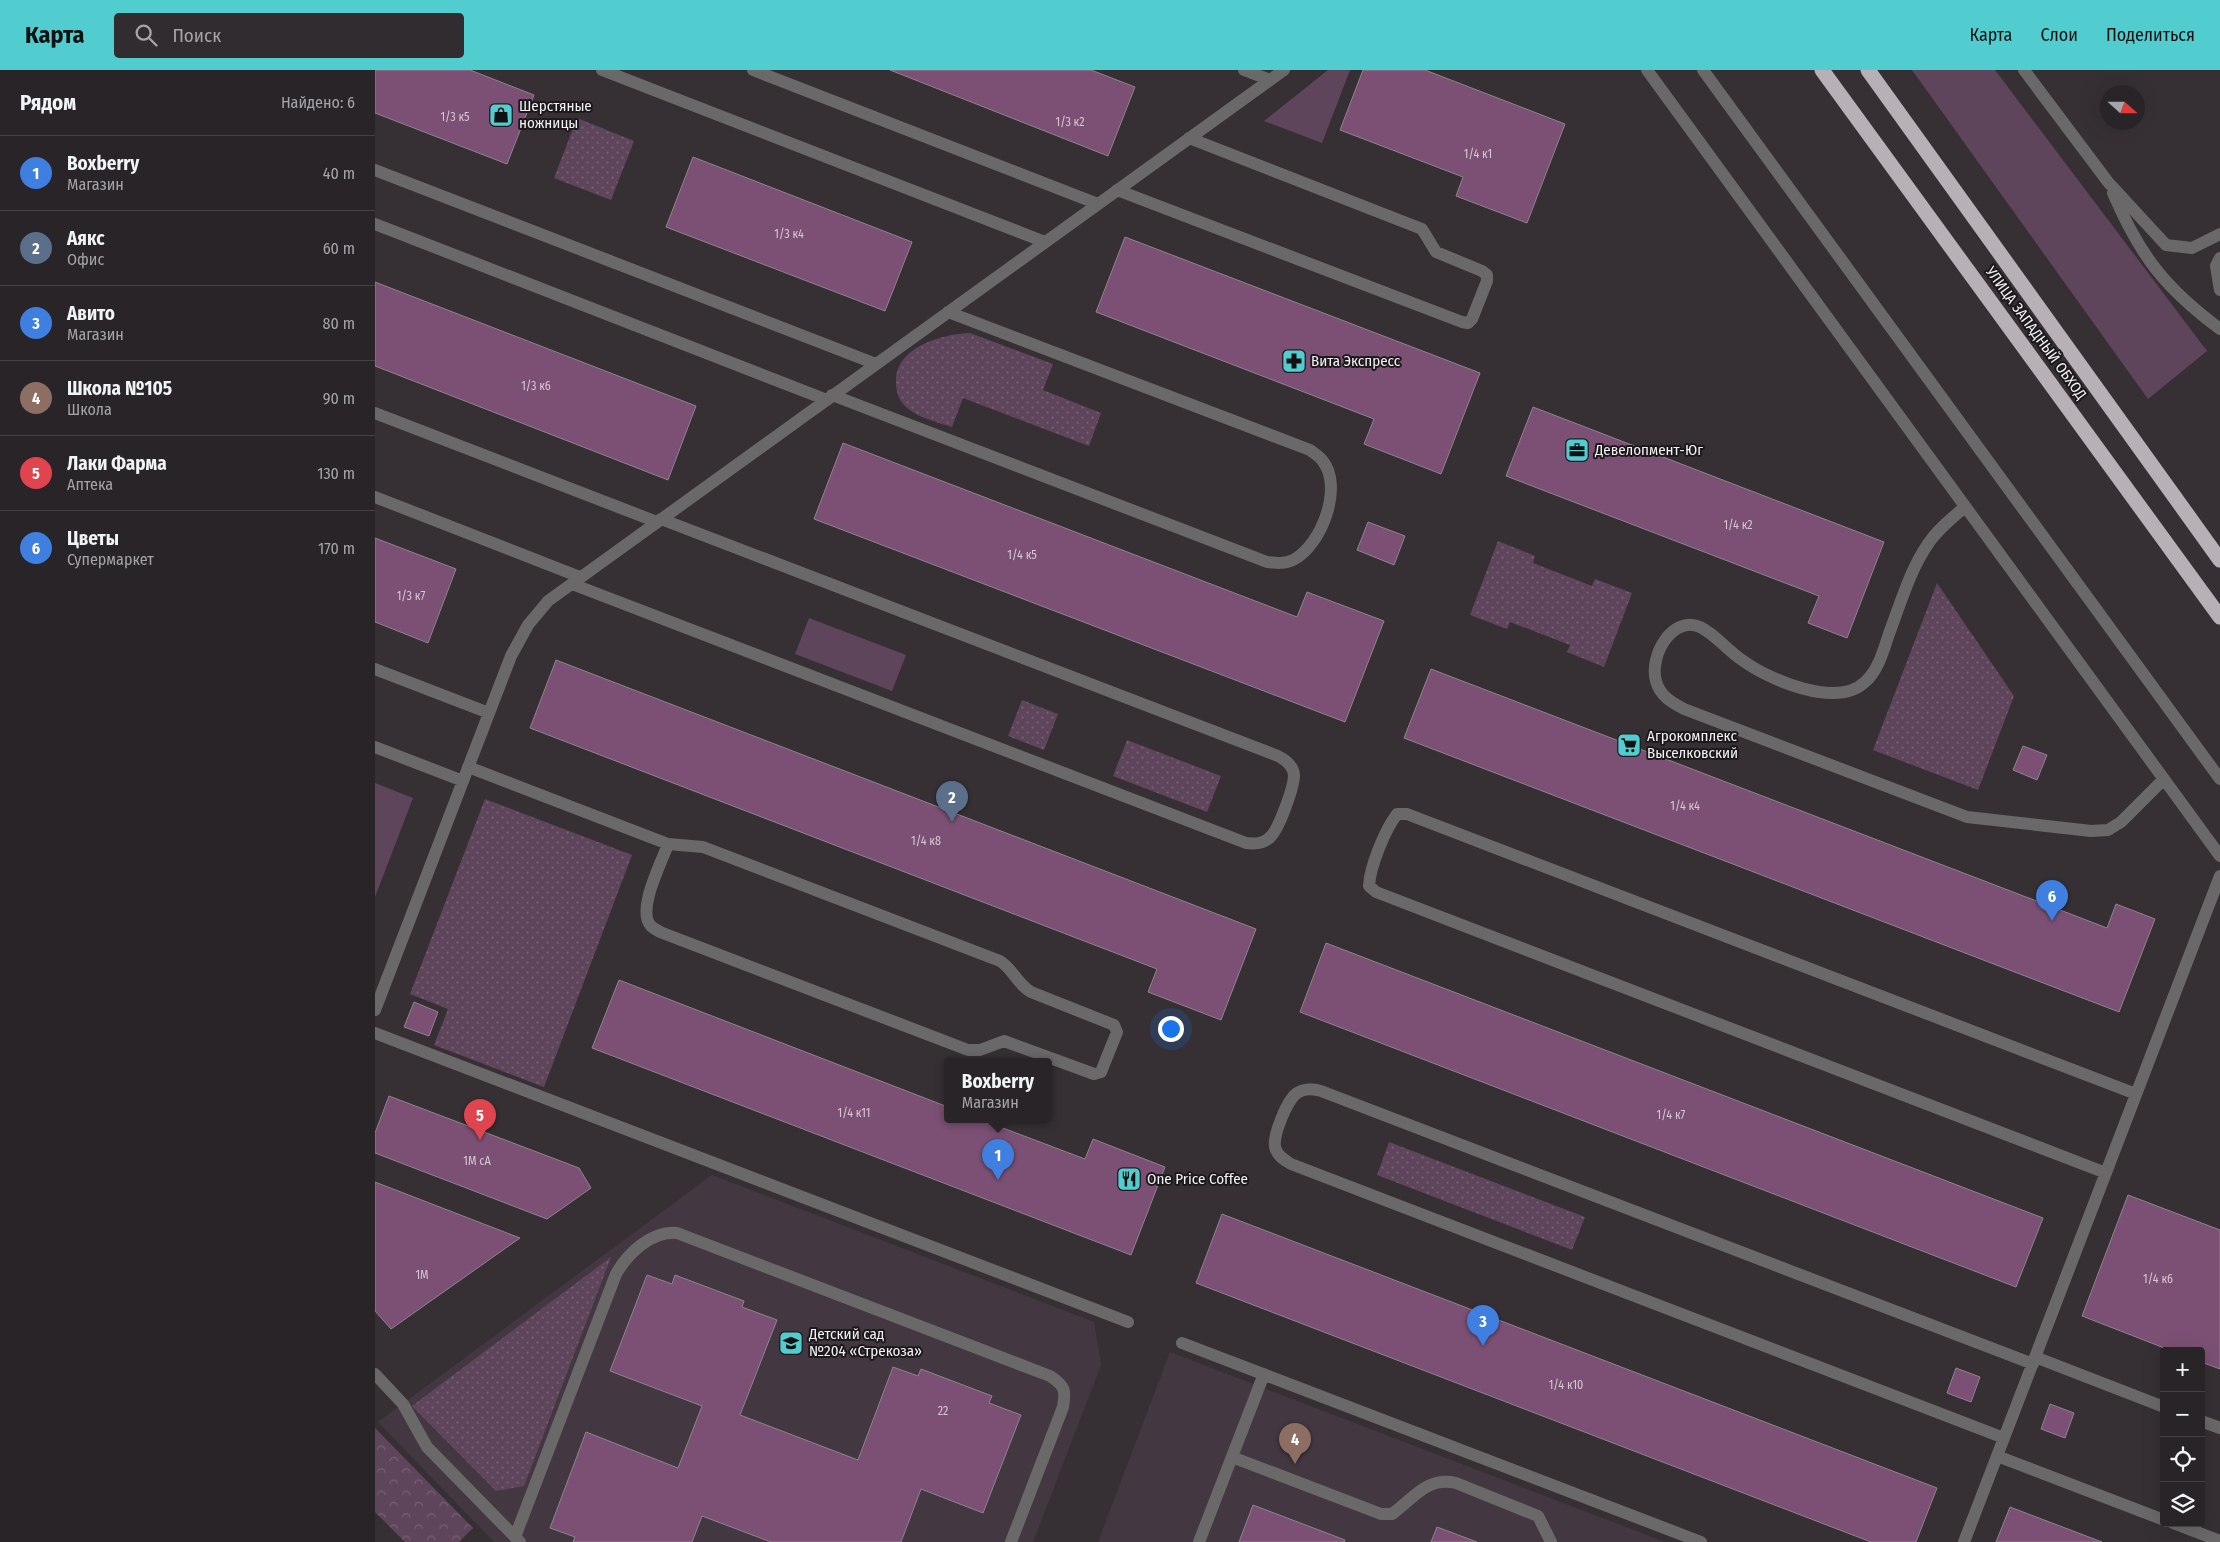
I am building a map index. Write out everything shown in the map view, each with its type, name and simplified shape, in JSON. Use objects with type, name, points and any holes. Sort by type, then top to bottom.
[{"type":"highway","name":"УЛИЦА ЗАПАДНЫЙ ОБХОД","points":[[1822,70],[2220,617]]},
{"type":"highway","name":"УЛИЦА ЗАПАДНЫЙ ОБХОД","points":[[1869,70],[2220,560]]},
{"type":"lane","points":[[602,70],[1045,242]]},
{"type":"lane","points":[[753,70],[1098,204]]},
{"type":"lane","points":[[1244,70],[1269,80]]},
{"type":"lane","points":[[375,1010],[511,656],[528,625],[548,601],[1283,70]]},
{"type":"lane","points":[[1647,70],[2220,856]]},
{"type":"lane","points":[[1703,70],[2220,779]]},
{"type":"lane","points":[[2023,70],[2108,182],[2166,246],[2192,248],[2220,234]]},
{"type":"lane","points":[[1117,190],[1462,322],[1468,323],[1473,319],[1487,282],[1487,275],[1482,271],[1436,252],[1422,229],[1189,138]]},
{"type":"lane","points":[[375,170],[876,364]]},
{"type":"lane","points":[[2108,182],[2128,228],[2152,266],[2189,306],[2220,329]]},
{"type":"lane","points":[[375,224],[1267,562],[1281,564],[1294,559],[1317,536],[1325,521],[1330,488],[1328,471],[1322,459],[1310,450],[948,312]]},
{"type":"lane","points":[[2220,258],[2216,266],[2220,290]]},
{"type":"lane","points":[[375,413],[1283,758],[1288,761],[1294,774],[1292,788],[1277,828],[1269,839],[1257,844],[1246,843],[576,580],[375,498]]},
{"type":"lane","points":[[1965,507],[1946,523],[1927,546],[1913,570],[1877,666],[1865,682],[1851,691],[1835,694],[1792,685],[1767,675],[1743,661],[1700,627],[1690,626],[1678,629],[1660,646],[1653,670],[1656,683],[1662,695],[1684,709],[1967,817],[2091,831],[2108,830],[2121,822],[2164,779]]},
{"type":"lane","points":[[375,668],[489,713]]},
{"type":"lane","points":[[375,747],[463,781]]},
{"type":"lane","points":[[468,767],[669,844],[703,847],[1000,961],[1012,971],[1022,987],[1114,1025],[1117,1032],[1101,1072],[1094,1074],[1052,1059]]},
{"type":"lane","points":[[2106,1173],[1376,892],[1369,886],[1369,876],[1390,824],[1397,814],[1407,814],[2136,1094]]},
{"type":"lane","points":[[669,844],[647,901],[645,913],[650,925],[660,932],[968,1050],[975,1052],[1004,1041],[1050,1058]]},
{"type":"lane","points":[[1964,1542],[2220,876]]},
{"type":"lane","points":[[375,1033],[1128,1322]]},
{"type":"lane","points":[[2004,1438],[1291,1164],[1281,1158],[1275,1149],[1275,1137],[1288,1104],[1297,1094],[1309,1089],[1321,1091],[2034,1361],[2160,1406]]},
{"type":"lane","points":[[375,1374],[403,1404],[427,1447],[517,1539],[616,1274],[631,1253],[654,1237],[666,1232],[677,1233],[1050,1376],[1060,1383],[1065,1394],[1063,1407],[1011,1542]]},
{"type":"lane","points":[[1182,1342],[1701,1542]]},
{"type":"lane","points":[[1199,1542],[1264,1374]]},
{"type":"lane","points":[[2205,1422],[2220,1428]]},
{"type":"lane","points":[[1997,1456],[2160,1518]]},
{"type":"lane","points":[[1232,1457],[1381,1514],[1392,1514],[1415,1493],[1433,1484],[1445,1480],[1457,1483],[1538,1516],[1551,1542]]},
{"type":"lane","points":[[2183,1527],[2220,1541]]},
{"type":"shaded area","name":"Детский сад №204 «Стрекоза»","points":[[712,1175],[1094,1322],[1101,1365],[1033,1542],[494,1542],[378,1422]]},
{"type":"shaded area","points":[[1170,1352],[1665,1542],[1098,1542]]},
{"type":"green space","points":[[1328,70],[1350,70],[1322,143],[1264,121]]},
{"type":"green space","points":[[1912,70],[1995,70],[2207,351],[2148,399]]},
{"type":"green space","points":[[577,118],[634,141],[611,200],[554,178]]},
{"type":"green space","points":[[970,333],[1053,364],[1043,390],[1101,413],[1089,446],[963,398],[952,427],[920,416],[904,405],[897,393],[896,380],[898,368],[904,358],[913,350],[935,339]]},
{"type":"green space","points":[[1498,541],[1535,556],[1533,563],[1592,586],[1595,579],[1632,593],[1604,667],[1567,652],[1570,645],[1510,622],[1507,629],[1470,615]]},
{"type":"green space","points":[[1937,583],[2014,696],[1978,790],[1873,750]]},
{"type":"green space","points":[[809,618],[906,655],[892,691],[795,654]]},
{"type":"green space","points":[[1022,700],[1058,714],[1044,750],[1008,736]]},
{"type":"green space","points":[[1127,740],[1221,776],[1207,812],[1113,776]]},
{"type":"green space","points":[[375,783],[413,798],[375,897]]},
{"type":"green space","points":[[485,799],[632,855],[544,1087],[434,1045],[448,1009],[410,994]]},
{"type":"green space","points":[[1389,1142],[1585,1217],[1572,1250],[1377,1175]]},
{"type":"green space","points":[[611,1257],[524,1486],[496,1491],[412,1406]]},
{"type":"green space","points":[[375,1428],[473,1528],[459,1542],[405,1542],[375,1512]]},
{"type":"building","points":[[375,70],[470,70],[534,95],[507,164],[375,113]]},
{"type":"building","points":[[890,70],[1091,70],[1135,87],[1108,156]]},
{"type":"building","points":[[1363,70],[1425,70],[1565,124],[1527,223],[1456,196],[1463,177],[1340,130]]},
{"type":"building","points":[[693,157],[912,242],[885,311],[666,227]]},
{"type":"building","points":[[1125,237],[1480,373],[1441,474],[1364,444],[1374,419],[1096,312]]},
{"type":"building","points":[[375,282],[696,406],[668,480],[375,366]]},
{"type":"building","points":[[1533,407],[1884,542],[1847,638],[1808,623],[1819,596],[1506,476]]},
{"type":"building","points":[[843,443],[1297,617],[1307,592],[1384,621],[1345,722],[814,519]]},
{"type":"building","points":[[1368,522],[1405,536],[1394,565],[1357,550]]},
{"type":"building","points":[[375,538],[456,569],[428,643],[375,622]]},
{"type":"building","points":[[556,660],[1256,929],[1221,1020],[1148,992],[1157,969],[530,728]]},
{"type":"building","points":[[1431,669],[2107,928],[2116,904],[2155,919],[2119,1012],[1404,738]]},
{"type":"building","points":[[2023,746],[2047,755],[2037,780],[2013,770]]},
{"type":"building","points":[[1326,943],[2043,1218],[2016,1287],[1300,1012]]},
{"type":"building","points":[[619,980],[944,1105],[944,1123],[990,1123],[1085,1159],[1093,1139],[1165,1167],[1131,1255],[592,1048]]},
{"type":"building","points":[[414,1002],[438,1012],[429,1036],[404,1027]]},
{"type":"building","points":[[389,1096],[579,1168],[591,1188],[547,1219],[375,1153],[375,1133]]},
{"type":"building","points":[[375,1182],[520,1238],[391,1329],[375,1311]]},
{"type":"building","points":[[2128,1195],[2220,1230],[2220,1369],[2205,1363],[2205,1347],[2162,1347],[2082,1316]]},
{"type":"building","points":[[1222,1214],[1937,1488],[1916,1542],[1871,1542],[1196,1283]]},
{"type":"building","points":[[647,1275],[672,1284],[675,1275],[744,1301],[742,1307],[777,1320],[740,1415],[858,1460],[893,1367],[918,1376],[921,1369],[992,1396],[989,1403],[1021,1415],[983,1513],[921,1489],[901,1542],[771,1542],[702,1516],[692,1542],[573,1542],[575,1537],[550,1528],[586,1432],[678,1468],[702,1406],[610,1371]]},
{"type":"building","points":[[1956,1368],[1980,1377],[1971,1402],[1947,1393]]},
{"type":"building","points":[[2050,1404],[2074,1413],[2065,1438],[2041,1429]]},
{"type":"building","points":[[1253,1505],[1345,1540],[1344,1542],[1239,1542]]},
{"type":"building","points":[[2010,1507],[2102,1542],[1996,1542]]},
{"type":"building","points":[[1437,1527],[1477,1542],[1431,1542]]},
{"type":"place","name":"Шерстяные ножницы","points":[[501,115]]},
{"type":"place","name":"Вита Экспресс","points":[[1294,361]]},
{"type":"place","name":"Девелопмент-Юг","points":[[1577,450]]},
{"type":"place","name":"Агрокомплекс Выселковский","points":[[1629,745]]},
{"type":"place","name":"Аякс","points":[[952,822]]},
{"type":"place","name":"Цветы","points":[[2052,921]]},
{"type":"place","name":"Лаки Фарма","points":[[480,1140]]},
{"type":"place","name":"One Price Coffee","points":[[1129,1179]]},
{"type":"place","name":"Boxberry","points":[[998,1180]]},
{"type":"place","name":"Детский сад №204 «Стрекоза»","points":[[791,1343]]},
{"type":"place","name":"Авито","points":[[1483,1346]]},
{"type":"place","name":"Школа №105","points":[[1295,1464]]}]
